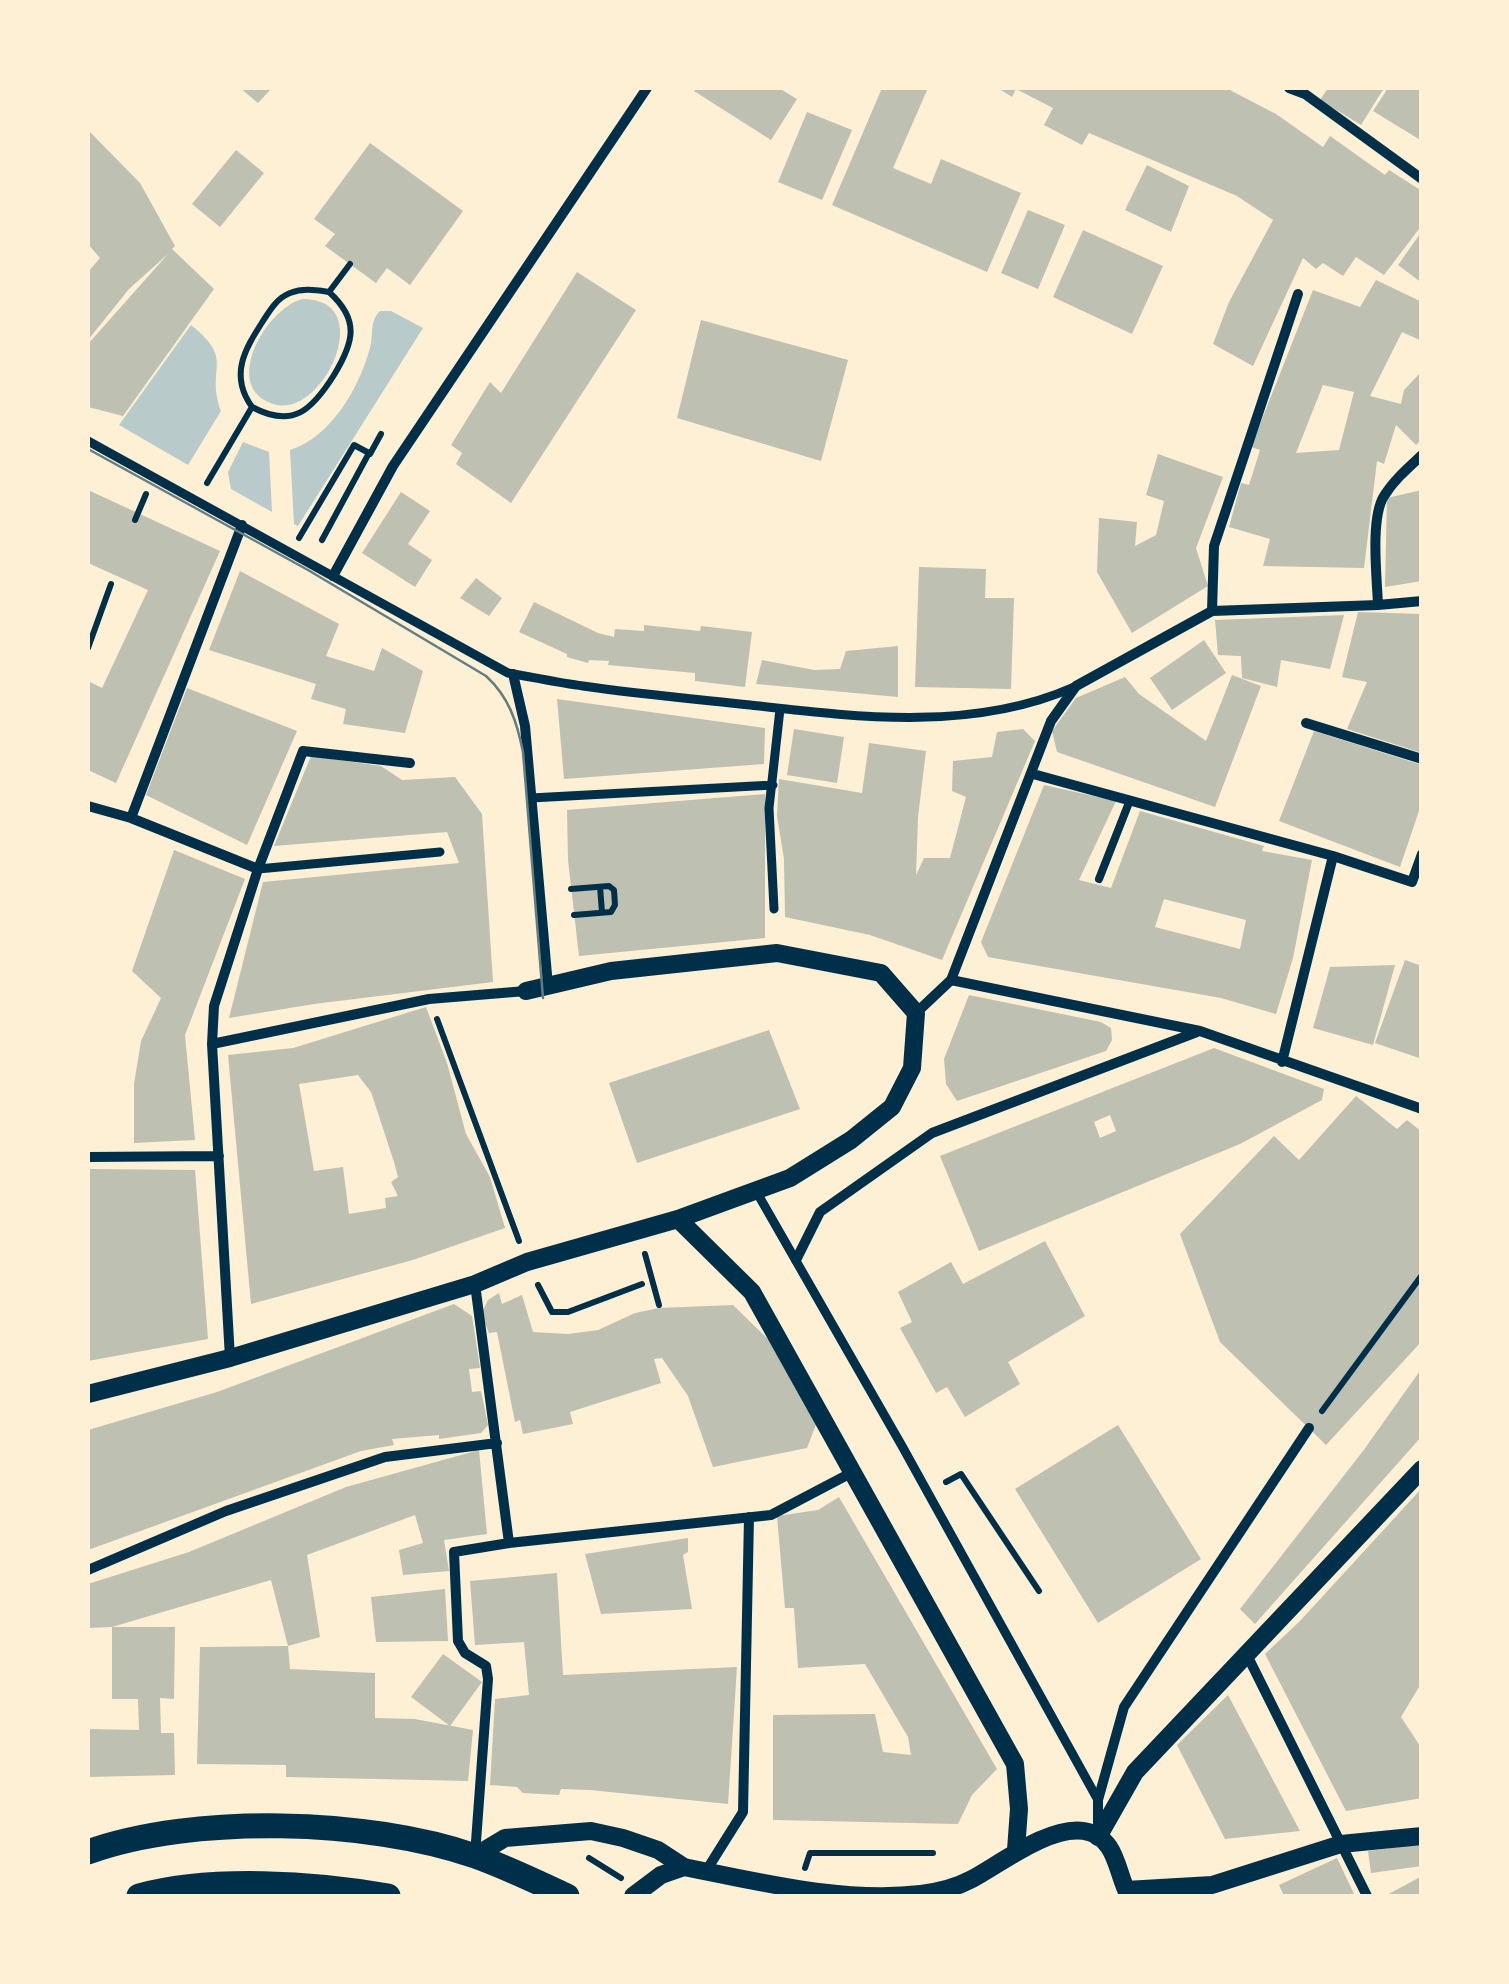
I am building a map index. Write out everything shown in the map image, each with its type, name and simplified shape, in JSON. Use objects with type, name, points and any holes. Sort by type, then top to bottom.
[{"type":"main road","points":[[88,1852],[132,1837],[175,1830],[301,1828],[358,1832],[475,1856],[566,1896]]},
{"type":"main road","points":[[140,1896],[214,1886],[317,1888],[388,1896]]},
{"type":"street","points":[[332,576],[393,466],[647,88]]},
{"type":"street","points":[[1289,88],[1307,91],[1422,179]]},
{"type":"street","points":[[1212,611],[1214,546],[1298,294]]},
{"type":"street","points":[[88,441],[510,674],[578,686],[848,717],[1010,709],[1037,703],[1076,686],[1212,611],[1422,601]]},
{"type":"street","points":[[1378,606],[1380,500],[1394,480],[1422,455]]},
{"type":"street","points":[[131,818],[242,525]]},
{"type":"street","points":[[510,674],[525,726],[548,986]]},
{"type":"street","points":[[88,1394],[230,1358],[475,1284],[527,1262],[678,1218],[790,1178],[851,1140],[892,1106],[912,1068],[916,1013],[951,980],[1051,721],[1076,686]]},
{"type":"street","points":[[774,909],[769,808],[780,709]]},
{"type":"street","points":[[1306,723],[1422,759]]},
{"type":"street","points":[[230,1358],[212,1044],[214,1006],[258,868],[303,752],[410,762]]},
{"type":"street","points":[[1033,774],[1333,856],[1417,884],[1422,854]]},
{"type":"street","points":[[531,798],[773,785]]},
{"type":"street","points":[[88,806],[131,818],[258,868],[440,852]]},
{"type":"street","points":[[1282,1062],[1333,856]]},
{"type":"street","points":[[212,1044],[429,998],[526,991],[612,971],[777,953],[881,973],[916,1013]]},
{"type":"street","points":[[951,980],[1200,1031],[1422,1108]]},
{"type":"street","points":[[796,1260],[820,1212],[932,1133],[1200,1031]]},
{"type":"street","points":[[88,1157],[218,1156]]},
{"type":"street","points":[[756,1190],[1098,1800]]},
{"type":"street","points":[[678,1218],[752,1292],[1015,1764],[1019,1809],[1016,1850]]},
{"type":"street","points":[[475,1284],[509,1543]]},
{"type":"street","points":[[1098,1837],[1098,1800],[1124,1707],[1309,1428]]},
{"type":"street","points":[[88,1570],[226,1511],[385,1457],[496,1442]]},
{"type":"street","points":[[1098,1837],[1134,1772],[1422,1469]]},
{"type":"street","points":[[475,1856],[488,1679],[486,1666],[464,1653],[458,1641],[454,1552],[771,1515],[851,1472]]},
{"type":"street","points":[[706,1871],[743,1812],[749,1517]]},
{"type":"street","points":[[1247,1654],[1367,1896]]},
{"type":"street","points":[[475,1856],[504,1838],[591,1832],[658,1850],[684,1867],[864,1896],[922,1894],[972,1880],[1016,1850],[1082,1830],[1110,1847],[1120,1868],[1124,1894],[1212,1885],[1341,1844],[1422,1836]]},
{"type":"street","points":[[636,1893],[661,1875],[684,1867]]},
{"type":"lane","points":[[1100,879],[1130,800]]},
{"type":"path","points":[[329,292],[350,264]]},
{"type":"path","points":[[308,289],[329,292],[344,306],[352,327],[348,351],[318,400],[306,411],[291,416],[264,414],[252,406],[244,396],[240,366],[245,350],[272,306],[287,294],[308,289]]},
{"type":"path","points":[[207,482],[252,406]]},
{"type":"path","points":[[292,553],[354,445],[370,454],[322,540]]},
{"type":"path","points":[[88,648],[110,584]]},
{"type":"path","points":[[571,889],[609,886],[614,890],[615,905],[611,912],[574,915]]},
{"type":"path","points":[[600,887],[602,912]]},
{"type":"path","points":[[429,998],[527,1262],[552,1312],[568,1312],[642,1284]]},
{"type":"path","points":[[638,1230],[659,1306]]},
{"type":"path","points":[[1309,1428],[1422,1275]]},
{"type":"path","points":[[971,1492],[1039,1591]]},
{"type":"path","points":[[566,1896],[592,1850],[591,1832]]},
{"type":"path","points":[[800,1888],[810,1853],[933,1852]]},
{"type":"path","points":[[588,1857],[636,1893]]},
{"type":"shaded area","points":[[302,299],[325,304],[337,317],[340,335],[336,355],[312,393],[295,403],[277,405],[260,397],[251,384],[253,351],[274,318]]},
{"type":"shaded area","points":[[380,311],[391,311],[423,328],[298,526],[294,524],[290,450],[305,444],[330,423],[351,394]]},
{"type":"shaded area","points":[[191,325],[205,337],[216,356],[221,411],[188,465],[119,425]]},
{"type":"shaded area","points":[[243,442],[269,452],[272,512],[231,489],[228,472]]},
{"type":"building","points":[[240,88],[272,88],[258,103]]},
{"type":"building","points":[[779,88],[797,99],[771,140],[694,91]]},
{"type":"building","points":[[882,88],[928,88],[893,168],[931,184],[941,159],[1021,193],[987,272],[832,205]]},
{"type":"building","points":[[998,88],[1226,88],[1276,114],[1323,147],[1330,136],[1385,175],[1389,170],[1422,191],[1422,225],[1384,275],[1356,257],[1343,276],[1323,263],[1316,269],[1303,258],[1253,366],[1213,344],[1229,302],[1273,220],[1237,196],[1089,133],[1082,145],[1044,125],[1053,108],[1016,89],[1012,97]]},
{"type":"building","points":[[1328,88],[1384,88],[1361,125],[1320,100]]},
{"type":"building","points":[[1388,88],[1422,88],[1422,141],[1373,111]]},
{"type":"building","points":[[807,112],[852,130],[822,200],[778,182]]},
{"type":"building","points":[[88,130],[140,183],[175,246],[172,249],[214,289],[123,416],[88,407],[88,344],[168,254],[129,289],[88,340],[88,272],[100,258],[88,244]]},
{"type":"building","points":[[370,143],[463,211],[410,285],[387,268],[376,283],[325,246],[335,234],[314,219]]},
{"type":"building","points":[[236,150],[264,173],[220,227],[192,204]]},
{"type":"building","points":[[1147,165],[1189,186],[1171,232],[1125,210]]},
{"type":"building","points":[[1028,210],[1065,225],[1038,289],[1001,273]]},
{"type":"building","points":[[1083,230],[1163,266],[1132,334],[1053,297]]},
{"type":"building","points":[[1422,231],[1422,283],[1398,265]]},
{"type":"building","points":[[577,272],[636,310],[511,503],[456,464],[462,453],[451,445],[490,382],[501,393]]},
{"type":"building","points":[[1376,280],[1422,302],[1422,341],[1402,332],[1370,396],[1401,404],[1404,390],[1422,371],[1422,439],[1416,445],[1396,425],[1384,464],[1377,461],[1364,568],[1263,566],[1270,539],[1229,527],[1241,483],[1249,485],[1260,450],[1251,447],[1313,290],[1360,307]],"holes":[[[1323,385],[1354,392],[1339,450],[1296,453]]]},
{"type":"building","points":[[701,320],[848,360],[821,461],[677,418]]},
{"type":"building","points":[[1158,454],[1223,477],[1196,548],[1208,586],[1132,633],[1097,572],[1099,518],[1137,522],[1135,546],[1156,535],[1164,501],[1146,495]]},
{"type":"building","points":[[88,490],[220,551],[116,783],[88,770],[88,681],[102,688],[148,590],[88,563]]},
{"type":"building","points":[[1422,490],[1422,581],[1385,587],[1387,498]]},
{"type":"building","points":[[401,492],[430,511],[408,544],[432,560],[415,587],[362,553]]},
{"type":"building","points":[[919,567],[986,569],[985,598],[1014,598],[1011,689],[915,687]]},
{"type":"building","points":[[240,571],[339,624],[326,656],[374,671],[382,648],[423,671],[405,733],[343,724],[346,709],[311,699],[316,684],[209,650]]},
{"type":"building","points":[[476,578],[502,598],[489,616],[460,598]]},
{"type":"building","points":[[534,602],[614,637],[615,629],[644,631],[644,625],[752,632],[745,687],[695,681],[695,673],[608,665],[609,661],[588,663],[567,657],[519,632]]},
{"type":"building","points":[[1358,612],[1422,614],[1422,753],[1347,729],[1367,682],[1342,677]]},
{"type":"building","points":[[1344,615],[1330,669],[1281,660],[1277,687],[1242,678],[1241,656],[1218,655],[1215,620]]},
{"type":"building","points":[[1204,640],[1226,673],[1172,710],[1150,678]]},
{"type":"building","points":[[898,646],[898,697],[756,684],[762,660],[814,670],[840,669],[846,651]]},
{"type":"building","points":[[1232,675],[1261,686],[1215,807],[1057,752],[1052,731],[1076,698],[1125,677],[1139,694],[1206,741]]},
{"type":"building","points":[[187,688],[297,731],[247,845],[146,795]]},
{"type":"building","points":[[557,699],[765,728],[764,764],[564,779]]},
{"type":"building","points":[[794,729],[844,737],[837,783],[787,775]]},
{"type":"building","points":[[1023,729],[1035,741],[942,960],[870,935],[785,917],[784,859],[777,816],[779,779],[862,793],[869,743],[926,751],[916,875],[924,858],[950,858],[966,797],[952,791],[953,761],[992,757],[997,732]]},
{"type":"building","points":[[1314,731],[1422,765],[1422,802],[1400,867],[1279,821]]},
{"type":"building","points":[[311,756],[381,766],[402,780],[455,777],[482,814],[493,982],[229,1018],[263,882],[459,863],[447,832],[274,846]]},
{"type":"building","points":[[1044,785],[1116,801],[1079,880],[1111,888],[1140,811],[1264,846],[1262,851],[1312,860],[1293,958],[1276,1014],[1221,998],[988,957],[981,942]],"holes":[[[1164,899],[1246,920],[1240,949],[1155,927]]]},
{"type":"building","points":[[765,794],[765,938],[579,956],[568,860],[567,810]]},
{"type":"building","points":[[174,850],[245,879],[185,1035],[195,1140],[134,1143],[134,1084],[141,1041],[161,998],[132,971]]},
{"type":"building","points":[[1405,960],[1422,966],[1422,1059],[1375,1043]]},
{"type":"building","points":[[1395,965],[1373,1045],[1313,1028],[1330,967]]},
{"type":"building","points":[[969,995],[1101,1022],[1111,1028],[1112,1040],[1106,1051],[957,1101],[946,1084],[944,1059]]},
{"type":"building","points":[[426,1007],[447,1063],[466,1134],[490,1177],[505,1228],[413,1260],[251,1304],[228,1055],[293,1048]],"holes":[[[358,1075],[371,1092],[398,1177],[391,1182],[398,1196],[385,1198],[386,1208],[349,1214],[343,1167],[314,1171],[299,1084]]]},
{"type":"building","points":[[769,1030],[800,1109],[637,1163],[609,1083]]},
{"type":"building","points":[[1214,1048],[1324,1089],[1322,1100],[1240,1144],[979,1251],[940,1156]],"holes":[[[1110,1115],[1116,1131],[1100,1138],[1094,1122]]]},
{"type":"building","points":[[1356,1096],[1397,1129],[1407,1120],[1422,1132],[1422,1341],[1326,1445],[1220,1342],[1180,1234],[1274,1136],[1299,1160]]},
{"type":"building","points":[[88,1169],[195,1170],[208,1339],[88,1361]]},
{"type":"building","points":[[1045,1241],[1085,1316],[1008,1362],[1020,1384],[965,1417],[947,1387],[936,1393],[900,1328],[912,1322],[898,1292],[951,1262],[963,1284]]},
{"type":"building","points":[[499,1293],[502,1304],[522,1295],[533,1332],[568,1334],[598,1330],[635,1313],[659,1308],[733,1305],[774,1345],[817,1422],[807,1448],[713,1467],[688,1396],[662,1358],[654,1359],[661,1383],[570,1412],[573,1424],[523,1434],[520,1420],[515,1422],[497,1332],[489,1333],[483,1318],[488,1300]]},
{"type":"building","points":[[454,1304],[472,1316],[480,1368],[469,1369],[472,1392],[481,1391],[488,1425],[481,1433],[439,1439],[439,1435],[392,1439],[394,1445],[361,1451],[88,1550],[88,1430],[217,1392]]},
{"type":"building","points":[[1422,1368],[1422,1436],[1255,1624],[1240,1609]]},
{"type":"building","points":[[1118,1425],[1201,1559],[1098,1623],[1015,1489]]},
{"type":"building","points":[[479,1450],[487,1534],[444,1540],[449,1571],[403,1575],[399,1550],[423,1543],[415,1515],[307,1555],[320,1637],[288,1646],[271,1580],[112,1627],[88,1628],[88,1584],[189,1552],[346,1487]]},
{"type":"building","points":[[1422,1488],[1422,1682],[1401,1717],[1422,1749],[1422,1798],[1346,1811],[1265,1654]]},
{"type":"building","points":[[839,1497],[997,1769],[972,1795],[958,1824],[773,1820],[773,1715],[875,1714],[883,1752],[911,1755],[908,1737],[865,1664],[798,1668],[794,1608],[785,1608],[777,1516],[818,1510]]},
{"type":"building","points":[[688,1538],[688,1552],[683,1555],[692,1609],[601,1614],[585,1554]]},
{"type":"building","points":[[557,1573],[563,1675],[737,1667],[728,1804],[590,1790],[561,1789],[559,1795],[523,1793],[517,1787],[490,1785],[495,1699],[529,1695],[524,1642],[475,1645],[470,1581]]},
{"type":"building","points":[[445,1589],[448,1641],[376,1642],[371,1597]]},
{"type":"building","points":[[112,1627],[175,1627],[174,1699],[160,1698],[161,1733],[174,1733],[175,1775],[88,1777],[88,1729],[139,1730],[138,1699],[112,1699]]},
{"type":"building","points":[[288,1646],[290,1669],[375,1673],[375,1718],[415,1719],[473,1730],[468,1781],[286,1777],[286,1765],[197,1764],[200,1647]]},
{"type":"building","points":[[443,1654],[482,1682],[450,1726],[411,1697]]},
{"type":"building","points":[[1228,1695],[1300,1831],[1225,1839],[1177,1745]]},
{"type":"building","points":[[1422,1844],[1422,1866],[1371,1873],[1368,1851]]},
{"type":"building","points":[[1337,1858],[1355,1896],[1284,1896],[1279,1885]]},
{"type":"building","points":[[1422,1876],[1422,1896],[1385,1896]]},
{"type":"tram line","points":[[88,449],[308,570],[494,684],[511,711],[523,752],[543,998]]}]
